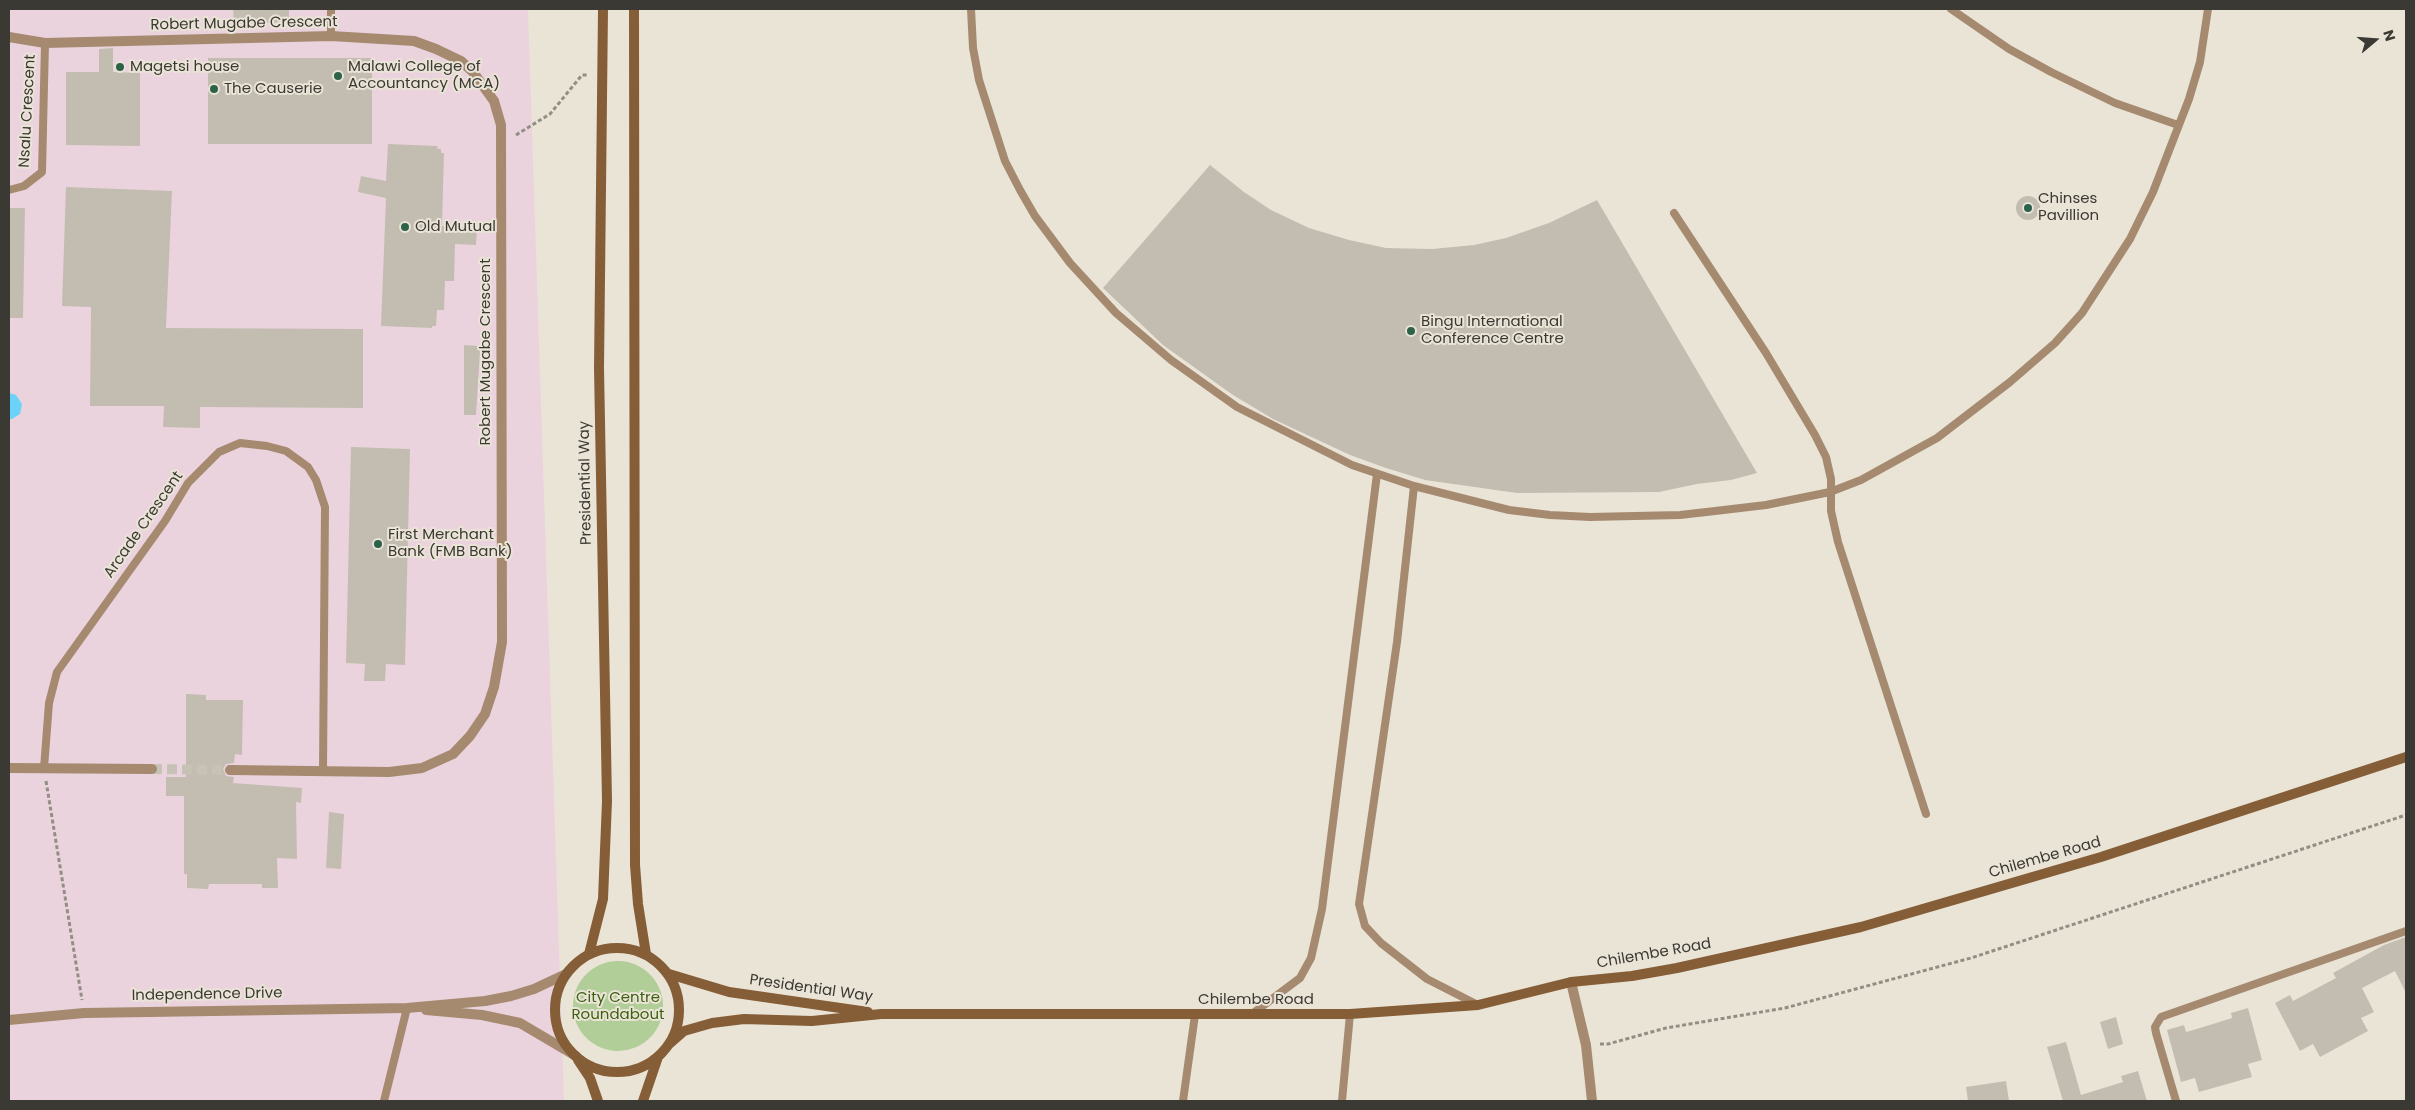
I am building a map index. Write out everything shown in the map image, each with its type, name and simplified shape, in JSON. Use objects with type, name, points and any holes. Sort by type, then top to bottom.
[{"type":"main road","points":[[599,9],[603,35]]},
{"type":"main road","name":"Presidential Way","points":[[588,954],[602,899],[607,801],[599,368],[603,9]]},
{"type":"main road","points":[[634,9],[635,865],[638,904],[646,954]]},
{"type":"main road","name":"Chilembe Road","points":[[882,1014],[1250,1016],[1350,1014],[1478,1005],[1571,982],[1632,976],[1861,927],[2101,858],[2406,757]]},
{"type":"main road","points":[[576,1056],[595,1068],[617,1072],[639,1068],[658,1056],[668,1045],[675,1032],[679,1018],[679,1002],[676,988],[669,974],[659,963],[646,954],[632,949],[602,948],[576,962],[566,974],[555,1002],[555,1017],[566,1045],[576,1056],[590,1078],[598,1101]]},
{"type":"main road","name":"Presidential Way","points":[[669,974],[729,992],[882,1014]]},
{"type":"main road","name":"Presidential Way","points":[[668,1045],[684,1032],[712,1023],[744,1020],[812,1021],[882,1014]]},
{"type":"main road","points":[[643,1101],[658,1056]]},
{"type":"street","name":"Robert Mugabe Crescent","points":[[9,37],[45,44],[331,36],[414,41],[461,61],[483,84],[494,101],[501,125],[502,140],[502,642],[494,687],[485,714],[470,736],[453,754],[422,768],[389,772],[230,770]]},
{"type":"street","points":[[9,768],[152,769]]},
{"type":"street","name":"Independence Drive","points":[[9,1020],[84,1012],[407,1008],[485,1001],[511,996],[534,989],[566,974]]},
{"type":"street","points":[[1571,982],[1586,1044],[1592,1101]]},
{"type":"street","name":"Independence Drive","points":[[407,1008],[501,1018],[520,1023],[540,1033],[576,1056]]},
{"type":"lane","points":[[331,9],[331,36]]},
{"type":"lane","points":[[971,9],[973,48],[979,80],[1005,161],[1035,216],[1070,263],[1116,313],[1145,339],[1237,407],[1352,466],[1414,486],[1509,510],[1590,517],[1680,515],[1766,505],[1830,492],[1861,480],[1937,438],[1975,410],[2055,343],[2082,313],[2130,239],[2153,192],[2200,62],[2208,9]]},
{"type":"lane","points":[[1951,9],[2009,49],[2051,72],[2115,103],[2178,125]]},
{"type":"lane","name":"Nsalu Crescent","points":[[9,190],[24,186],[42,172],[45,44]]},
{"type":"lane","points":[[1674,213],[1766,353],[1826,457],[1831,479],[1831,511],[1848,577],[1926,814]]},
{"type":"lane","name":"Arcade Crescent","points":[[44,768],[49,704],[57,672],[159,528],[188,483],[219,452],[240,443],[266,446],[286,451],[294,456],[308,467],[316,480],[325,507],[324,771]]},
{"type":"lane","points":[[1250,1016],[1300,978],[1311,958],[1322,909],[1377,474]]},
{"type":"lane","points":[[1414,486],[1397,642],[1359,904],[1365,926],[1381,943],[1427,979],[1478,1005]]},
{"type":"lane","points":[[2176,1101],[2156,1034],[2156,1027],[2161,1017],[2406,931]]},
{"type":"lane","points":[[384,1101],[407,1008]]},
{"type":"lane","points":[[1342,1101],[1350,1014]]},
{"type":"lane","points":[[1182,1101],[1195,1015]]},
{"type":"path","points":[[502,140],[523,132],[550,114],[582,75],[603,74]]},
{"type":"path","points":[[44,768],[84,1012]]},
{"type":"path","points":[[1586,1044],[1608,1044],[1666,1028],[1785,1008],[1971,958],[2406,814]]},
{"type":"shaded area","points":[[9,9],[528,9],[564,1101],[9,1101]]},
{"type":"green space","name":"City Centre Roundabout","points":[[618,961],[635,965],[650,974],[659,989],[663,1006],[659,1023],[650,1038],[635,1047],[618,1051],[601,1047],[586,1038],[577,1023],[573,1006],[577,989],[586,974],[601,965]]},
{"type":"water","points":[[9,393],[16,395],[22,404],[20,414],[12,419],[9,419]]},
{"type":"building","points":[[233,9],[289,9],[289,22],[234,24]]},
{"type":"building","points":[[113,48],[113,72],[140,73],[140,146],[66,145],[66,72],[99,72],[99,49]]},
{"type":"building","points":[[208,58],[372,58],[372,144],[208,144]]},
{"type":"building","points":[[388,144],[437,146],[438,149],[441,149],[441,153],[444,153],[442,226],[477,227],[476,245],[455,244],[454,281],[445,281],[444,310],[437,310],[436,326],[432,326],[432,328],[381,326],[386,198],[358,192],[361,176],[386,181]]},
{"type":"building","name":"Bingu International Conference Centre","points":[[1210,165],[1244,192],[1271,210],[1309,228],[1349,240],[1386,248],[1432,249],[1474,245],[1506,238],[1549,223],[1597,200],[1757,473],[1731,480],[1697,484],[1659,492],[1517,493],[1425,480],[1350,455],[1273,419],[1233,395],[1163,345],[1103,288]]},
{"type":"building","points":[[66,187],[172,191],[166,328],[363,329],[363,408],[200,407],[200,428],[163,427],[164,406],[90,406],[91,307],[62,306]]},
{"type":"building","name":"Chinses Pavillion","points":[[2028,196],[2037,199],[2040,208],[2037,217],[2028,220],[2019,217],[2016,208],[2019,199]]},
{"type":"building","points":[[9,208],[25,208],[23,318],[9,318]]},
{"type":"building","points":[[464,345],[479,346],[480,351],[476,415],[464,415]]},
{"type":"building","points":[[351,447],[410,449],[405,665],[386,664],[385,681],[364,681],[365,664],[346,663]]},
{"type":"building","points":[[186,694],[206,695],[206,700],[243,700],[242,755],[235,754],[234,763],[226,764],[223,769],[226,776],[234,777],[233,783],[302,788],[301,803],[296,802],[297,859],[277,858],[278,888],[262,888],[262,884],[209,884],[208,889],[187,888],[187,874],[184,874],[184,796],[166,796],[166,777],[186,777]]},
{"type":"building","points":[[329,812],[344,814],[341,869],[326,868]]},
{"type":"building","points":[[2406,937],[2406,993],[2395,971],[2362,988],[2374,1012],[2361,1018],[2368,1031],[2320,1057],[2313,1044],[2300,1051],[2275,1003],[2290,995],[2293,1001],[2336,978],[2333,973],[2384,945]]},
{"type":"building","points":[[2248,1008],[2262,1060],[2248,1064],[2252,1077],[2199,1092],[2195,1078],[2181,1082],[2167,1030],[2184,1025],[2186,1032],[2232,1018],[2231,1013]]},
{"type":"building","points":[[2116,1017],[2123,1044],[2108,1049],[2100,1022]]},
{"type":"building","points":[[2066,1042],[2081,1095],[2123,1082],[2121,1076],[2138,1071],[2147,1101],[2063,1101],[2047,1047]]},
{"type":"building","points":[[2006,1081],[2009,1101],[1968,1101],[1966,1087]]},
{"type":"tunnel","points":[[152,769],[230,770]]},
{"type":"place","name":"Magetsi house","points":[[120,67]]},
{"type":"place","name":"Malawi College of Accountancy (MCA)","points":[[338,76]]},
{"type":"place","name":"The Causerie","points":[[214,89]]},
{"type":"place","name":"Chinses Pavillion","points":[[2028,208]]},
{"type":"place","name":"Old Mutual","points":[[405,227]]},
{"type":"place","name":"Bingu International Conference Centre","points":[[1411,331]]},
{"type":"place","name":"First Merchant Bank (FMB Bank)","points":[[378,544]]}]
